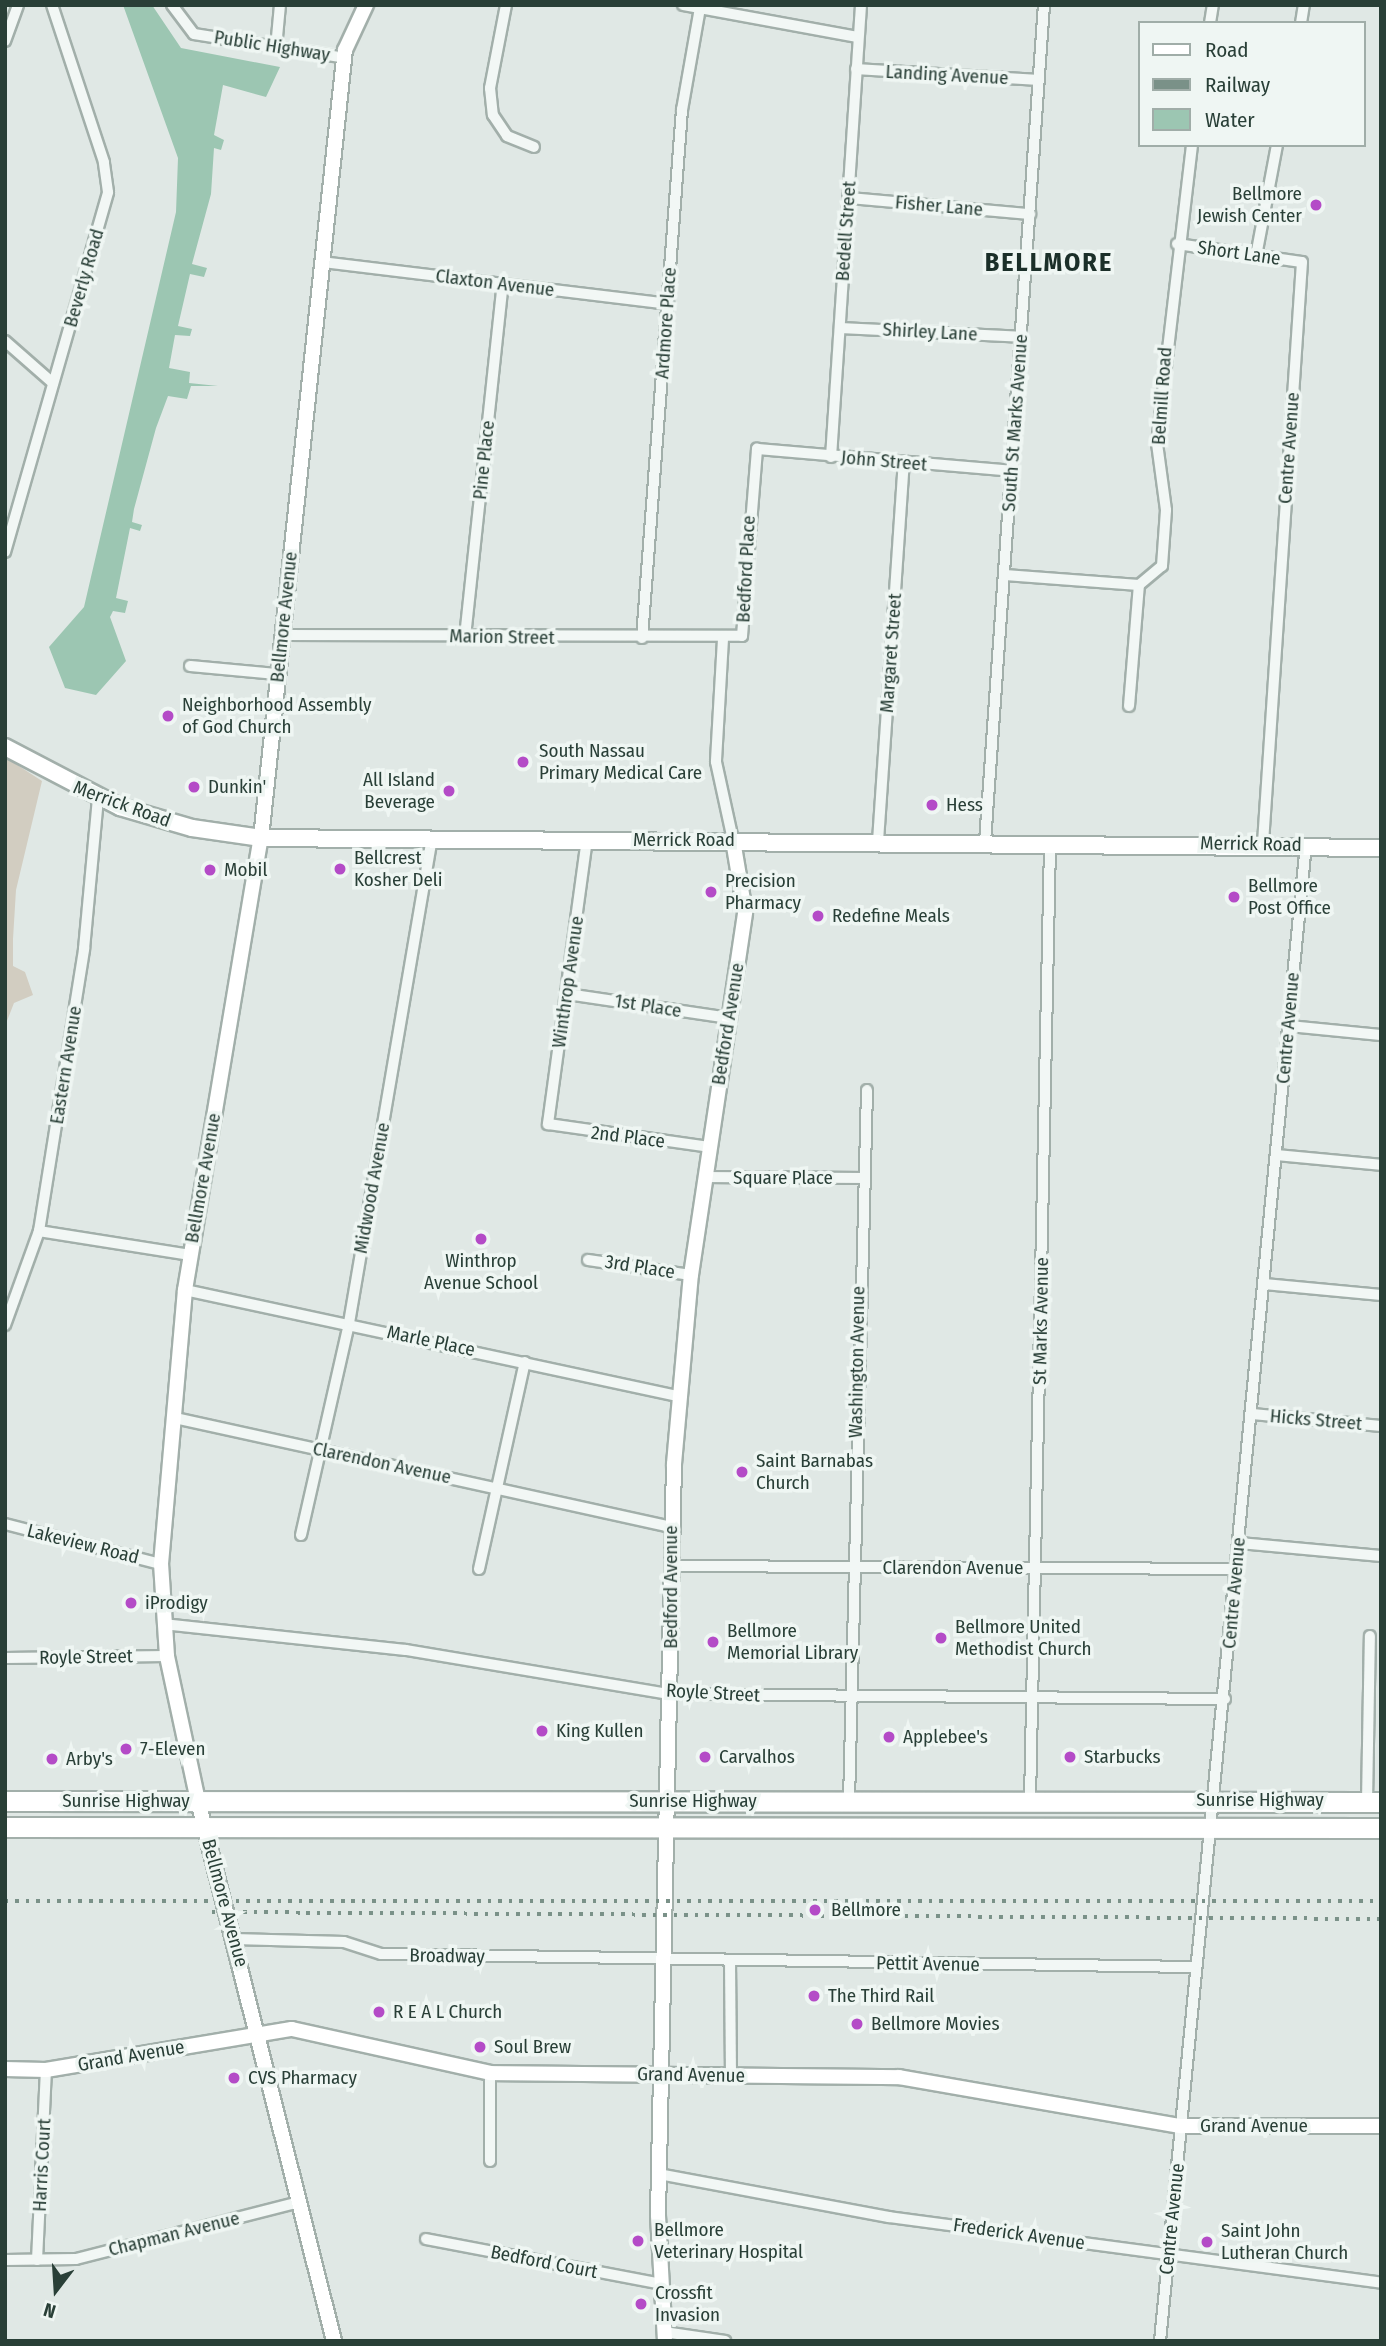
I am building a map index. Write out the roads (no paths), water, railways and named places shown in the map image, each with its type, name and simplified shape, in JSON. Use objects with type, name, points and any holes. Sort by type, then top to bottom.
[{"type":"highway","name":"Sunrise Highway","points":[[5,1801],[1374,1802]]},
{"type":"highway","name":"Sunrise Highway","points":[[5,1827],[1381,1828]]},
{"type":"main road","name":"Merrick Road","points":[[5,747],[98,798],[180,825],[261,838],[1263,843],[1381,848]]},
{"type":"street","points":[[5,41],[18,5]]},
{"type":"street","name":"Beverly Road","points":[[5,552],[108,192],[104,162],[52,5]]},
{"type":"street","name":"Public Highway","points":[[172,5],[194,34],[345,58]]},
{"type":"street","points":[[275,48],[280,5]]},
{"type":"street","name":"Bellmore Avenue","points":[[334,2341],[259,2034],[198,1801],[167,1656],[161,1564],[185,1290],[261,838],[345,58],[366,5]]},
{"type":"street","points":[[506,5],[489,88],[493,114],[507,136],[534,147]]},
{"type":"street","points":[[683,5],[858,37]]},
{"type":"street","name":"Bedell Street","points":[[831,457],[861,5]]},
{"type":"street","name":"South St Marks Avenue","points":[[985,842],[1044,5]]},
{"type":"street","name":"Ardmore Place","points":[[642,638],[682,110],[700,8]]},
{"type":"street","name":"Landing Avenue","points":[[856,69],[1039,80]]},
{"type":"street","name":"Belmill Road","points":[[1139,584],[1157,573],[1164,558],[1166,510],[1157,443],[1177,244],[1192,147]]},
{"type":"street","points":[[1256,256],[1277,147]]},
{"type":"street","name":"Fisher Lane","points":[[849,198],[1030,214]]},
{"type":"street","name":"Short Lane","points":[[1177,244],[1302,262]]},
{"type":"street","name":"Claxton Avenue","points":[[322,262],[668,304]]},
{"type":"street","name":"Centre Avenue","points":[[1263,843],[1302,262]]},
{"type":"street","name":"Pine Place","points":[[465,636],[503,284]]},
{"type":"street","name":"Shirley Lane","points":[[840,328],[1021,337]]},
{"type":"street","points":[[5,341],[53,383]]},
{"type":"street","name":"John Street","points":[[757,449],[904,464],[1012,471]]},
{"type":"street","name":"Bedford Place","points":[[733,840],[716,762],[723,639],[742,636],[757,449]]},
{"type":"street","name":"Margaret Street","points":[[878,841],[904,464]]},
{"type":"street","points":[[1004,575],[1139,584],[1129,706]]},
{"type":"street","name":"Marion Street","points":[[282,635],[723,639]]},
{"type":"street","points":[[190,666],[278,674]]},
{"type":"street","name":"Eastern Avenue","points":[[5,1325],[39,1231],[84,949],[98,798]]},
{"type":"street","name":"Midwood Avenue","points":[[300,1535],[349,1323],[432,838]]},
{"type":"street","name":"Winthrop Avenue","points":[[548,1124],[587,839]]},
{"type":"street","name":"Bedford Avenue","points":[[665,2336],[659,2174],[671,1527],[677,1396],[691,1275],[746,912],[733,840]]},
{"type":"street","name":"St Marks Avenue","points":[[1030,1800],[1050,842]]},
{"type":"street","name":"Centre Avenue","points":[[1160,2341],[1194,1967],[1216,1800],[1306,844]]},
{"type":"street","name":"1st Place","points":[[567,994],[729,1018]]},
{"type":"street","points":[[1289,1026],[1381,1035]]},
{"type":"street","name":"Washington Avenue","points":[[849,1801],[861,1178],[867,1090]]},
{"type":"street","name":"2nd Place","points":[[548,1124],[709,1147]]},
{"type":"street","points":[[1276,1155],[1381,1165]]},
{"type":"street","name":"Square Place","points":[[706,1177],[861,1178]]},
{"type":"street","points":[[39,1231],[190,1255]]},
{"type":"street","name":"3rd Place","points":[[588,1260],[691,1275]]},
{"type":"street","points":[[1264,1284],[1381,1295]]},
{"type":"street","name":"Marle Place","points":[[185,1290],[349,1323],[677,1396]]},
{"type":"street","points":[[479,1569],[526,1362]]},
{"type":"street","name":"Hicks Street","points":[[1252,1414],[1381,1426]]},
{"type":"street","name":"Clarendon Avenue","points":[[175,1418],[671,1527]]},
{"type":"street","name":"Lakeview Road","points":[[5,1524],[161,1564]]},
{"type":"street","points":[[1239,1543],[1381,1556]]},
{"type":"street","name":"Clarendon Avenue","points":[[671,1566],[1236,1569]]},
{"type":"street","name":"Royle Street","points":[[163,1624],[406,1650],[670,1694],[1224,1699]]},
{"type":"street","points":[[1370,1636],[1374,1802]]},
{"type":"street","name":"Royle Street","points":[[5,1658],[167,1656]]},
{"type":"street","name":"Broadway","points":[[234,1938],[344,1942],[381,1954],[663,1960]]},
{"type":"street","name":"Pettit Avenue","points":[[663,1960],[1194,1967]]},
{"type":"street","points":[[730,1961],[731,2075]]},
{"type":"street","name":"Grand Avenue","points":[[5,2069],[46,2070],[292,2029],[490,2073],[899,2077],[1181,2126],[1381,2126]]},
{"type":"street","name":"Harris Court","points":[[37,2260],[46,2070]]},
{"type":"street","points":[[490,2073],[490,2161]]},
{"type":"street","name":"Frederick Avenue","points":[[659,2174],[889,2217],[1381,2283]]},
{"type":"street","name":"Chapman Avenue","points":[[5,2260],[76,2259],[300,2202]]},
{"type":"street","name":"Bedford Court","points":[[426,2239],[662,2284]]},
{"type":"street","points":[[665,2336],[725,2341]]},
{"type":"water","points":[[123,5],[152,5],[181,48],[280,67],[266,97],[223,85],[214,135],[224,140],[221,150],[214,148],[211,194],[192,264],[207,268],[204,277],[190,274],[178,326],[192,329],[190,336],[175,335],[169,368],[190,372],[189,383],[218,386],[191,386],[187,399],[168,396],[156,428],[134,509],[132,522],[142,525],[140,531],[130,528],[116,598],[128,601],[125,613],[113,611],[110,617],[126,661],[96,695],[65,688],[49,647],[84,607],[176,212],[178,158]]},
{"type":"railway","points":[[5,1901],[1381,1901]]},
{"type":"railway","points":[[212,1912],[1381,1919]]},
{"type":"place","name":"Bellmore Jewish Center","points":[[1316,205]]},
{"type":"place","name":"Neighborhood Assembly of God Church","points":[[168,716]]},
{"type":"place","name":"South Nassau Primary Medical Care","points":[[523,762]]},
{"type":"place","name":"Dunkin'","points":[[194,787]]},
{"type":"place","name":"All Island Beverage","points":[[449,791]]},
{"type":"place","name":"Hess","points":[[932,805]]},
{"type":"place","name":"Bellcrest Kosher Deli","points":[[340,869]]},
{"type":"place","name":"Mobil","points":[[210,870]]},
{"type":"place","name":"Precision Pharmacy","points":[[711,892]]},
{"type":"place","name":"Bellmore Post Office","points":[[1234,897]]},
{"type":"place","name":"Redefine Meals","points":[[818,916]]},
{"type":"place","name":"Winthrop Avenue School","points":[[481,1239]]},
{"type":"place","name":"Saint Barnabas Church","points":[[742,1472]]},
{"type":"place","name":"iProdigy","points":[[131,1603]]},
{"type":"place","name":"Bellmore United Methodist Church","points":[[941,1638]]},
{"type":"place","name":"Bellmore Memorial Library","points":[[713,1642]]},
{"type":"place","name":"King Kullen","points":[[542,1731]]},
{"type":"place","name":"Applebee's","points":[[889,1737]]},
{"type":"place","name":"7-Eleven","points":[[126,1749]]},
{"type":"place","name":"Carvalhos","points":[[705,1757]]},
{"type":"place","name":"Starbucks","points":[[1070,1757]]},
{"type":"place","name":"Arby's","points":[[52,1759]]},
{"type":"place","name":"Bellmore","points":[[815,1910]]},
{"type":"place","name":"The Third Rail","points":[[814,1996]]},
{"type":"place","name":"R E A L Church","points":[[379,2012]]},
{"type":"place","name":"Bellmore Movies","points":[[857,2024]]},
{"type":"place","name":"Soul Brew","points":[[480,2047]]},
{"type":"place","name":"CVS Pharmacy","points":[[234,2078]]},
{"type":"place","name":"Bellmore Veterinary Hospital","points":[[638,2241]]},
{"type":"place","name":"Saint John Lutheran Church","points":[[1207,2242]]},
{"type":"place","name":"Crossfit Invasion","points":[[641,2304]]},
{"type":"district","name":"BELLMORE","points":[[1049,263]]}]
